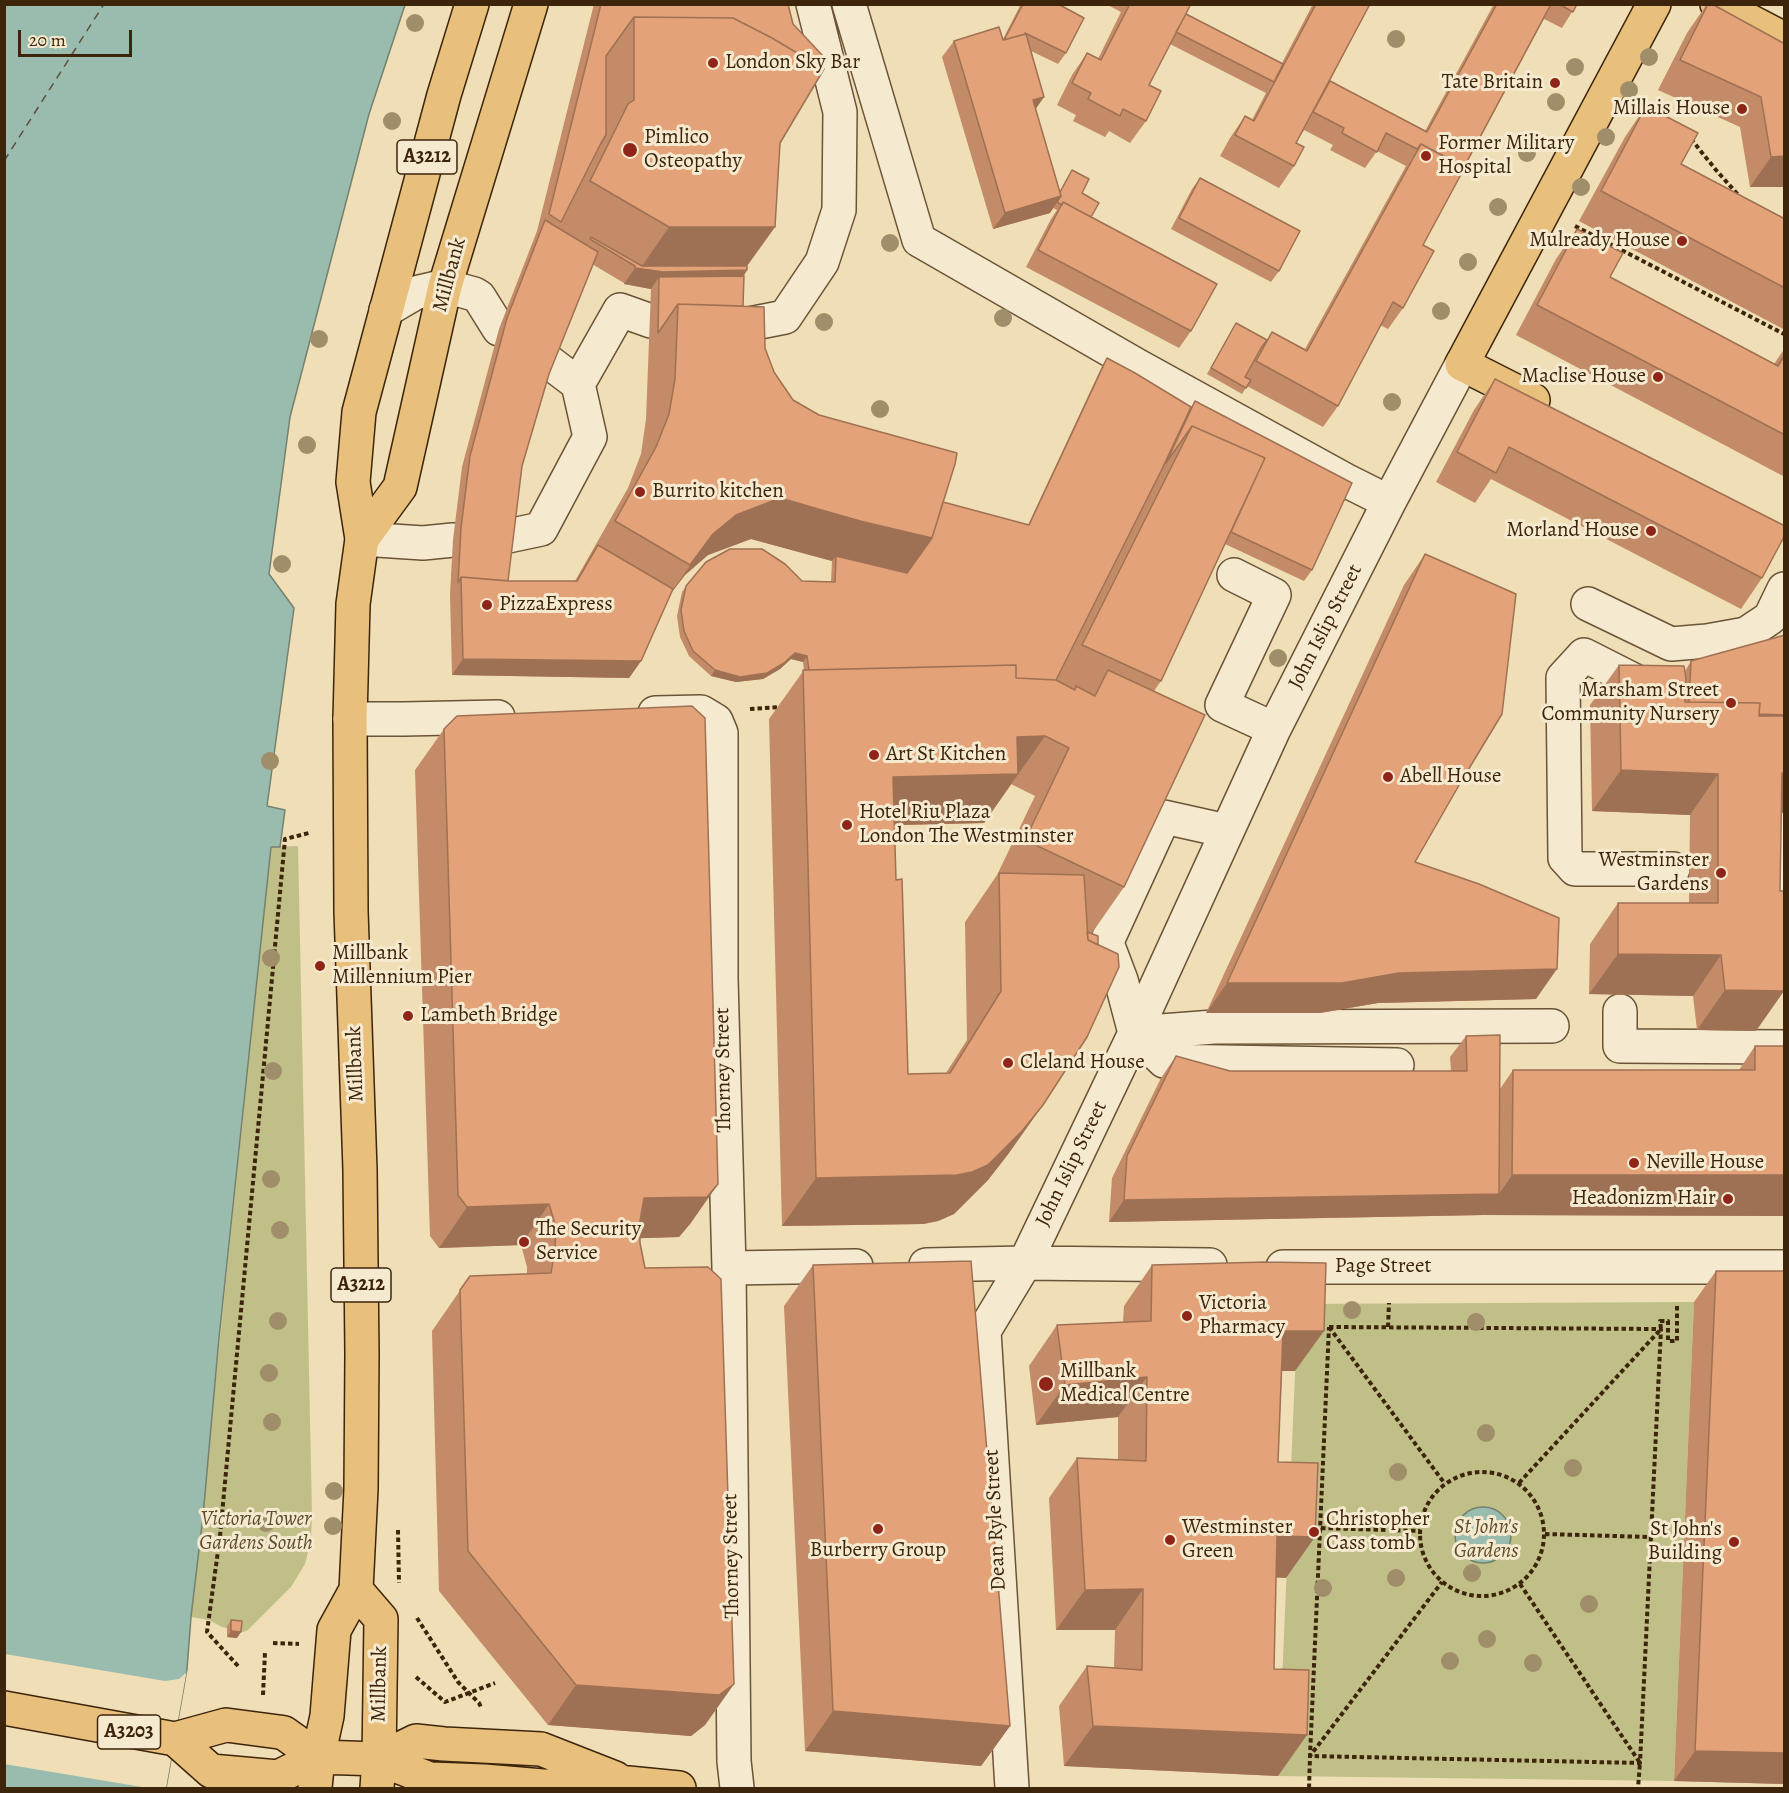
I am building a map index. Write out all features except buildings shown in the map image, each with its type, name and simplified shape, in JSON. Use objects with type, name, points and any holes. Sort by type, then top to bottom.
[{"type":"main road","name":"Millbank","points":[[315,1788],[318,1756],[327,1716],[334,1630],[356,1590],[361,1489],[360,1170],[351,910],[350,718],[353,604],[362,539],[353,482],[359,412],[444,95],[472,4]]},
{"type":"main road","name":"Millbank","points":[[362,539],[400,487],[445,286],[531,4]]},
{"type":"main road","name":"John Islip Street","points":[[1462,364],[1654,4]]},
{"type":"main road","points":[[1717,4],[1785,39]]},
{"type":"main road","points":[[1462,364],[1555,412]]},
{"type":"main road","name":"Millbank","points":[[356,1590],[381,1619],[378,1774]]},
{"type":"main road","name":"A3203","points":[[4,1708],[175,1740],[226,1725],[284,1733],[318,1756],[278,1777],[211,1771],[175,1740]]},
{"type":"main road","points":[[318,1756],[378,1774],[430,1779],[543,1786],[628,1783],[678,1788]]},
{"type":"street","points":[[734,327],[785,317],[822,262],[839,210],[840,112],[813,4]]},
{"type":"street","points":[[849,4],[919,240],[1135,372],[1389,502]]},
{"type":"street","points":[[386,310],[415,293],[445,286],[479,297],[499,329]]},
{"type":"street","points":[[578,384],[620,310],[651,321]]},
{"type":"street","points":[[508,536],[541,529],[590,436],[578,384],[549,362]]},
{"type":"street","name":"John Islip Street","points":[[1025,1263],[1135,1033],[1274,729],[1462,364]]},
{"type":"street","points":[[362,539],[423,543],[453,540]]},
{"type":"street","points":[[1234,575],[1274,595],[1222,705],[1274,729]]},
{"type":"street","points":[[1588,604],[1671,644],[1746,634],[1770,618],[1785,589]]},
{"type":"street","points":[[1659,693],[1584,655],[1563,678],[1565,858],[1575,869],[1673,869]]},
{"type":"street","points":[[630,714],[701,712]]},
{"type":"street","name":"Thorney Street","points":[[701,712],[716,721],[721,733],[722,979],[729,1268],[734,1761],[737,1788]]},
{"type":"street","points":[[350,718],[523,717]]},
{"type":"street","points":[[1227,831],[1164,817],[1107,943],[1135,1033],[1164,1061],[1397,1065]]},
{"type":"street","points":[[1785,828],[1781,828],[1774,869],[1782,912],[1785,912]]},
{"type":"street","points":[[1620,1011],[1620,1046],[1785,1047]]},
{"type":"street","points":[[1135,1033],[1214,1027],[1551,1026]]},
{"type":"street","name":"Page Street","points":[[729,1268],[1025,1263],[1250,1266],[1785,1267]]},
{"type":"street","name":"Dean Ryle Street","points":[[1012,1788],[984,1331],[1025,1263]]},
{"type":"path","points":[[1688,136],[1745,202]]},
{"type":"path","points":[[1544,211],[1785,334]]},
{"type":"path","points":[[701,712],[783,706]]},
{"type":"path","points":[[238,1666],[207,1632],[222,1524],[285,839],[309,833]]},
{"type":"path","points":[[1638,1788],[1660,1321],[1668,1322],[1668,1341],[1677,1341],[1677,1302]]},
{"type":"path","points":[[1388,1327],[1389,1314]]},
{"type":"path","points":[[1329,1327],[1661,1329]]},
{"type":"path","points":[[1329,1327],[1445,1484]]},
{"type":"path","points":[[1310,1788],[1329,1327]]},
{"type":"path","points":[[1519,1483],[1661,1329]]},
{"type":"path","points":[[1482,1471],[1502,1474],[1519,1483],[1530,1493],[1543,1520],[1545,1534],[1542,1553],[1533,1570],[1520,1584],[1501,1593],[1481,1596],[1460,1592],[1442,1582],[1425,1559],[1421,1545],[1420,1531],[1424,1513],[1432,1497],[1445,1484],[1462,1474],[1482,1471]]},
{"type":"path","points":[[1321,1528],[1420,1531]]},
{"type":"path","points":[[1545,1534],[1649,1537]]},
{"type":"path","points":[[1310,1756],[1442,1582]]},
{"type":"path","points":[[1520,1584],[1640,1763]]},
{"type":"path","points":[[420,1621],[458,1682],[479,1703],[484,1713]]},
{"type":"path","points":[[273,1643],[305,1644]]},
{"type":"path","points":[[263,1705],[264,1652]]},
{"type":"path","points":[[410,1672],[445,1702],[495,1683]]},
{"type":"path","points":[[1310,1756],[1640,1763]]},
{"type":"green space","name":"Victoria Tower Gardens South","points":[[298,846],[311,1540],[305,1564],[291,1587],[248,1630],[243,1632],[222,1627],[209,1620],[191,1617],[271,847]]},
{"type":"green space","name":"St John's Gardens","points":[[1694,1302],[1674,1781],[1278,1776],[1298,1304]]},
{"type":"shaded area","points":[[5,5],[405,5],[369,114],[290,417],[269,574],[294,608],[267,806],[285,810],[280,847],[271,847],[219,1338],[187,1669],[166,1788],[5,1788]]},
{"type":"shaded area","points":[[1477,1507],[1489,1507],[1499,1511],[1507,1519],[1511,1535],[1507,1551],[1499,1559],[1489,1563],[1477,1563],[1467,1559],[1459,1551],[1455,1541],[1455,1529],[1459,1519],[1467,1511]]},
{"type":"pier","points":[[5,1654],[165,1681],[179,1679],[187,1669],[166,1788],[148,1788],[4,1764]]},
{"type":"ferry route","points":[[4,161],[104,4]]},
{"type":"place","name":"London Sky Bar","points":[[713,63]]},
{"type":"place","name":"Tate Britain","points":[[1555,83]]},
{"type":"place","name":"Millais House","points":[[1742,109]]},
{"type":"place","name":"Pimlico Osteopathy","points":[[630,150]]},
{"type":"place","name":"Former Military Hospital","points":[[1426,156]]},
{"type":"place","name":"Mulready House","points":[[1682,241]]},
{"type":"place","name":"Maclise House","points":[[1658,377]]},
{"type":"place","name":"Burrito kitchen","points":[[640,492]]},
{"type":"place","name":"Morland House","points":[[1651,531]]},
{"type":"place","name":"PizzaExpress","points":[[487,605]]},
{"type":"place","name":"Marsham Street Community Nursery","points":[[1731,703]]},
{"type":"place","name":"Art St Kitchen","points":[[874,755]]},
{"type":"place","name":"Abell House","points":[[1388,777]]},
{"type":"place","name":"Hotel Riu Plaza London The Westminster","points":[[847,825]]},
{"type":"place","name":"Westminster Gardens","points":[[1721,873]]},
{"type":"place","name":"Millbank Millennium Pier","points":[[320,966]]},
{"type":"place","name":"Lambeth Bridge","points":[[408,1016]]},
{"type":"place","name":"Cleland House","points":[[1008,1063]]},
{"type":"place","name":"Neville House","points":[[1634,1163]]},
{"type":"place","name":"Headonizm Hair","points":[[1728,1199]]},
{"type":"place","name":"The Security Service","points":[[524,1242]]},
{"type":"place","name":"Victoria Pharmacy","points":[[1187,1316]]},
{"type":"place","name":"Millbank Medical Centre","points":[[1046,1384]]},
{"type":"place","name":"Burberry Group","points":[[878,1529]]},
{"type":"place","name":"Christopher Cass tomb","points":[[1314,1532]]},
{"type":"place","name":"Westminster Green","points":[[1170,1540]]},
{"type":"place","name":"St John's Building","points":[[1734,1542]]}]
